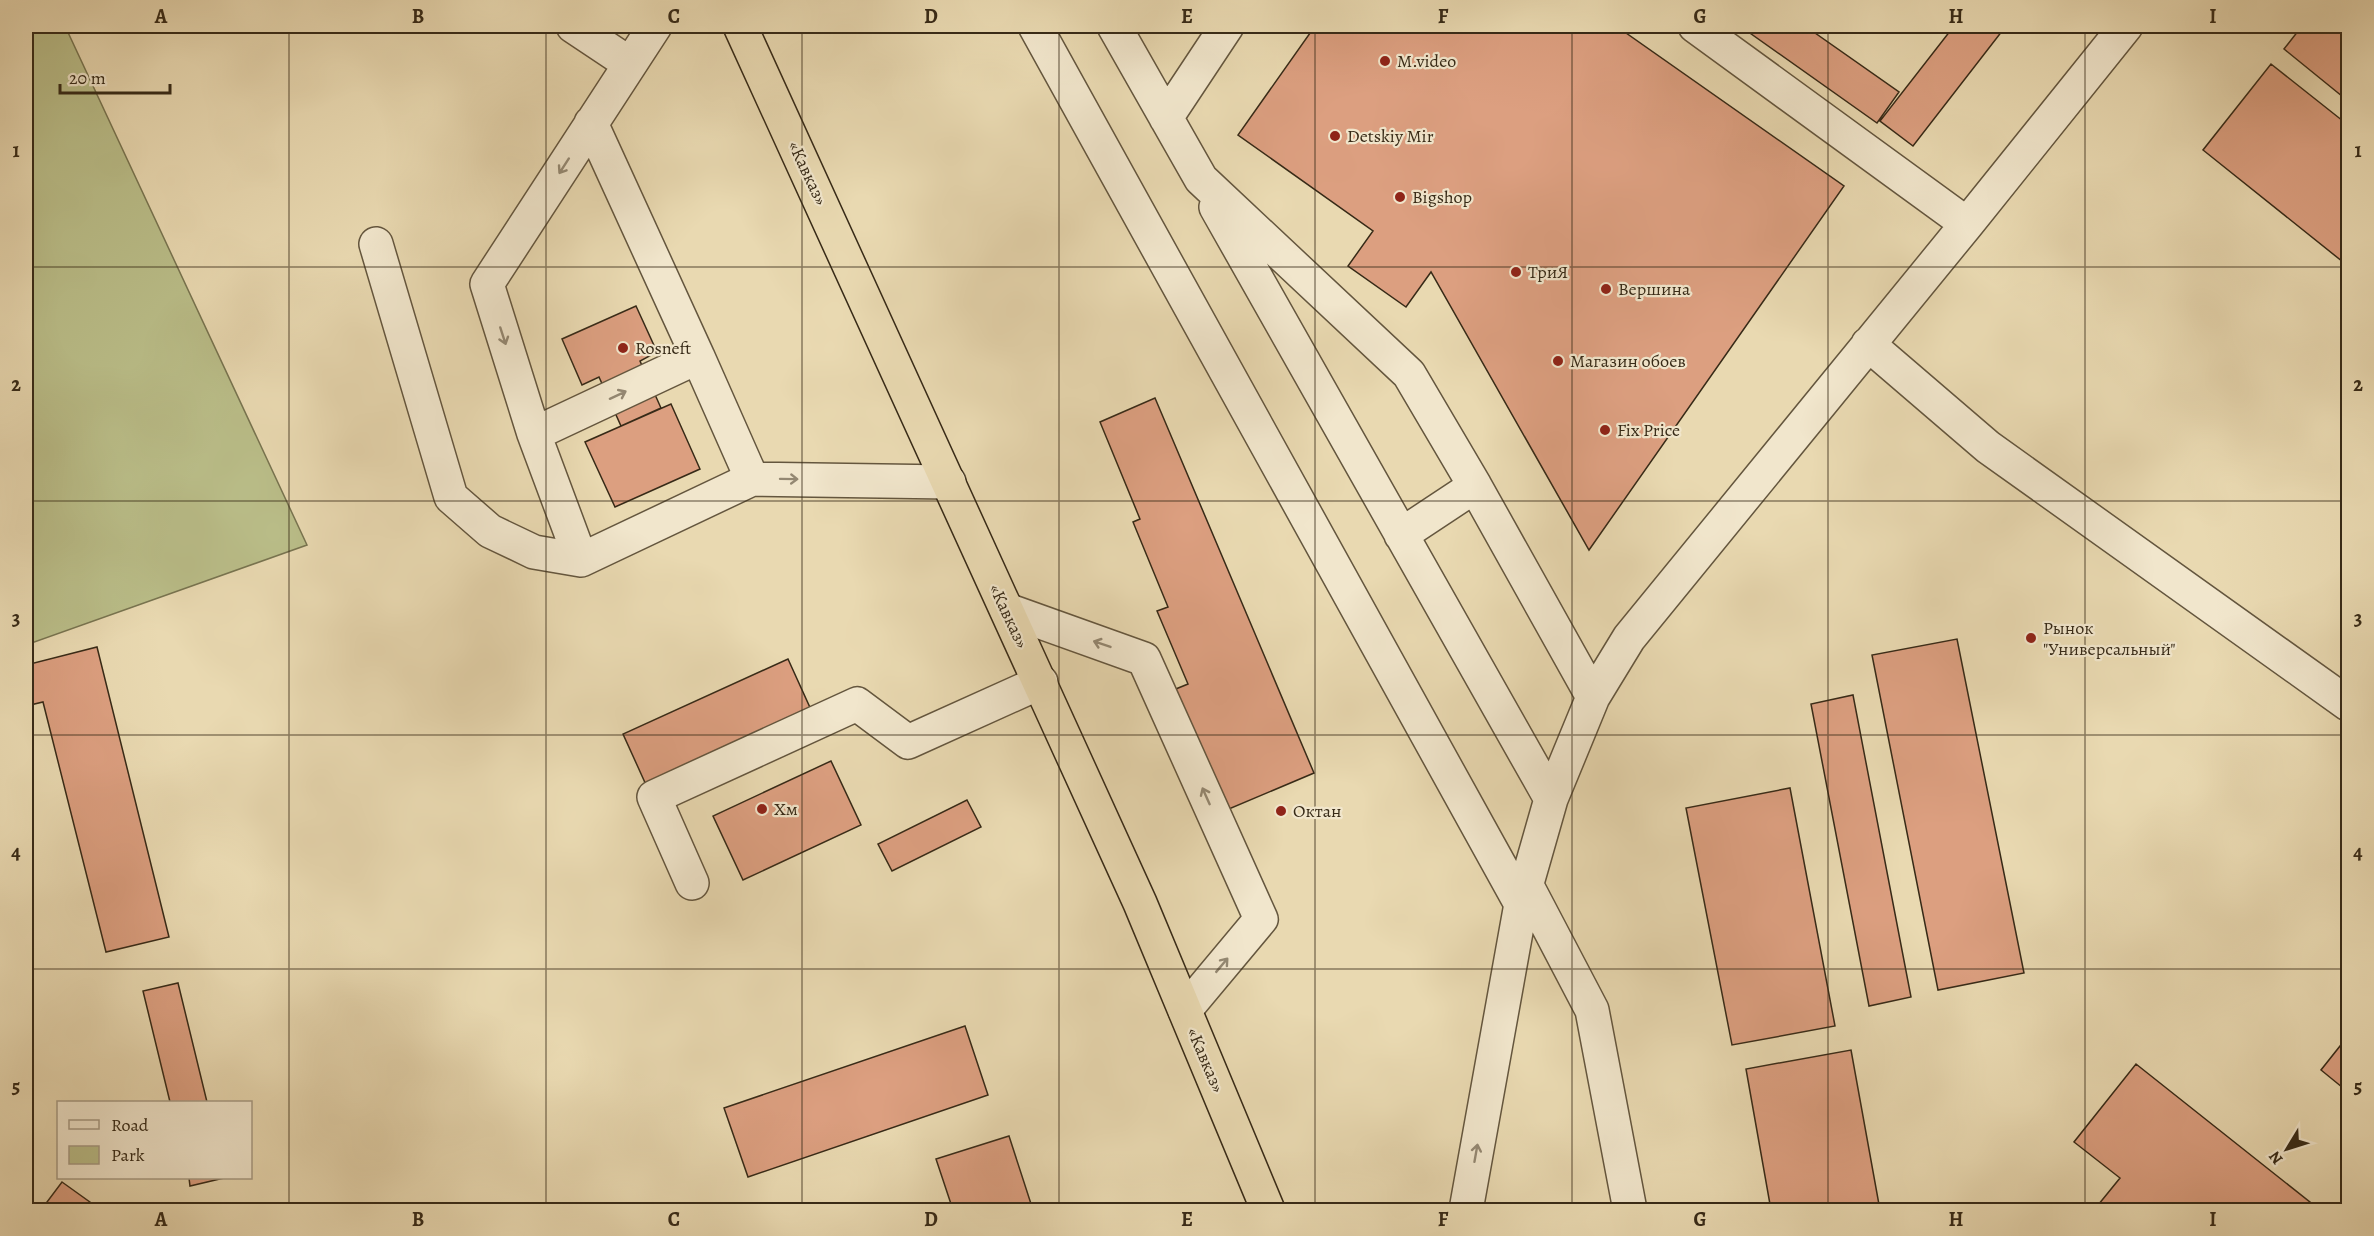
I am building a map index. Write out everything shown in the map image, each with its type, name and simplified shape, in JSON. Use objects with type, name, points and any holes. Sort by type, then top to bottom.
[{"type":"highway","name":"«Кавказ»","points":[[740,26],[1140,903],[1268,1210]]},
{"type":"street","points":[[573,26],[630,64]]},
{"type":"street","points":[[581,560],[534,434],[487,284],[655,26]]},
{"type":"street","points":[[1035,26],[1524,895],[1592,1010],[1630,1210]]},
{"type":"street","points":[[1114,26],[1551,799]]},
{"type":"street","points":[[1166,118],[1227,26]]},
{"type":"street","points":[[1695,26],[1967,224]]},
{"type":"street","points":[[1466,1210],[1524,895],[1551,799],[1593,697],[1629,638],[2126,26]]},
{"type":"street","points":[[591,123],[752,479]]},
{"type":"street","points":[[1201,179],[1409,374],[1475,486],[1593,697]]},
{"type":"street","points":[[375,244],[451,497],[490,531],[534,552],[581,560],[752,479],[949,482]]},
{"type":"street","points":[[1868,344],[1989,447],[2349,704]]},
{"type":"street","points":[[534,434],[698,357]]},
{"type":"street","points":[[1401,534],[1475,486]]},
{"type":"street","points":[[1006,610],[1144,658],[1261,919],[1185,1010]]},
{"type":"street","points":[[692,883],[654,797],[857,704],[908,742],[1041,682]]},
{"type":"green space","points":[[26,26],[65,26],[307,545],[26,645]]},
{"type":"building","name":"Вершина","points":[[1315,26],[1616,26],[1844,186],[1589,550],[1431,272],[1406,307],[1348,266],[1373,231],[1238,135]]},
{"type":"building","points":[[1740,26],[1805,26],[1899,92],[1877,123]]},
{"type":"building","points":[[1954,26],[2006,26],[1913,146],[1880,121]]},
{"type":"building","points":[[2302,26],[2348,26],[2348,101],[2284,49]]},
{"type":"building","points":[[2271,64],[2348,125],[2348,266],[2203,150]]},
{"type":"building","points":[[636,306],[657,352],[640,361],[661,408],[621,426],[599,377],[582,385],[562,339]]},
{"type":"building","points":[[1155,398],[1314,773],[1217,814],[1166,693],[1188,684],[1157,611],[1168,607],[1133,522],[1140,519],[1100,422]]},
{"type":"building","points":[[671,404],[700,469],[615,507],[585,442]]},
{"type":"building","points":[[1957,639],[2024,973],[1938,990],[1872,655]]},
{"type":"building","points":[[97,647],[169,937],[106,952],[43,702],[26,706],[26,665]]},
{"type":"building","points":[[788,659],[812,712],[647,787],[623,734]]},
{"type":"building","points":[[1853,695],[1911,997],[1869,1006],[1811,704]]},
{"type":"building","points":[[831,761],[861,825],[743,880],[713,816]]},
{"type":"building","points":[[1790,788],[1835,1026],[1732,1045],[1686,808]]},
{"type":"building","points":[[967,800],[981,827],[892,871],[878,844]]},
{"type":"building","points":[[178,983],[207,1101],[170,1101],[143,991]]},
{"type":"building","points":[[965,1026],[988,1095],[748,1177],[724,1108]]},
{"type":"building","points":[[2348,1036],[2348,1092],[2321,1070]]},
{"type":"building","points":[[1851,1050],[1880,1210],[1771,1210],[1746,1069]]},
{"type":"building","points":[[2136,1064],[2320,1210],[2094,1210],[2120,1178],[2074,1142]]},
{"type":"building","points":[[1009,1136],[1033,1210],[953,1210],[936,1159]]},
{"type":"building","points":[[189,1179],[220,1179],[190,1186]]},
{"type":"building","points":[[62,1182],[101,1210],[41,1210]]},
{"type":"place","name":"M.video","points":[[1385,61]]},
{"type":"place","name":"Detskiy Mir","points":[[1335,136]]},
{"type":"place","name":"Bigshop","points":[[1400,197]]},
{"type":"place","name":"ТриЯ","points":[[1516,272]]},
{"type":"place","name":"Вершина","points":[[1606,289]]},
{"type":"place","name":"Rosneft","points":[[623,348]]},
{"type":"place","name":"Магазин обоев","points":[[1558,361]]},
{"type":"place","name":"Fix Price","points":[[1605,430]]},
{"type":"place","name":"Рынок \"Универсальный\"","points":[[2031,638]]},
{"type":"place","name":"Хм","points":[[762,809]]},
{"type":"place","name":"Октан","points":[[1281,811]]}]
